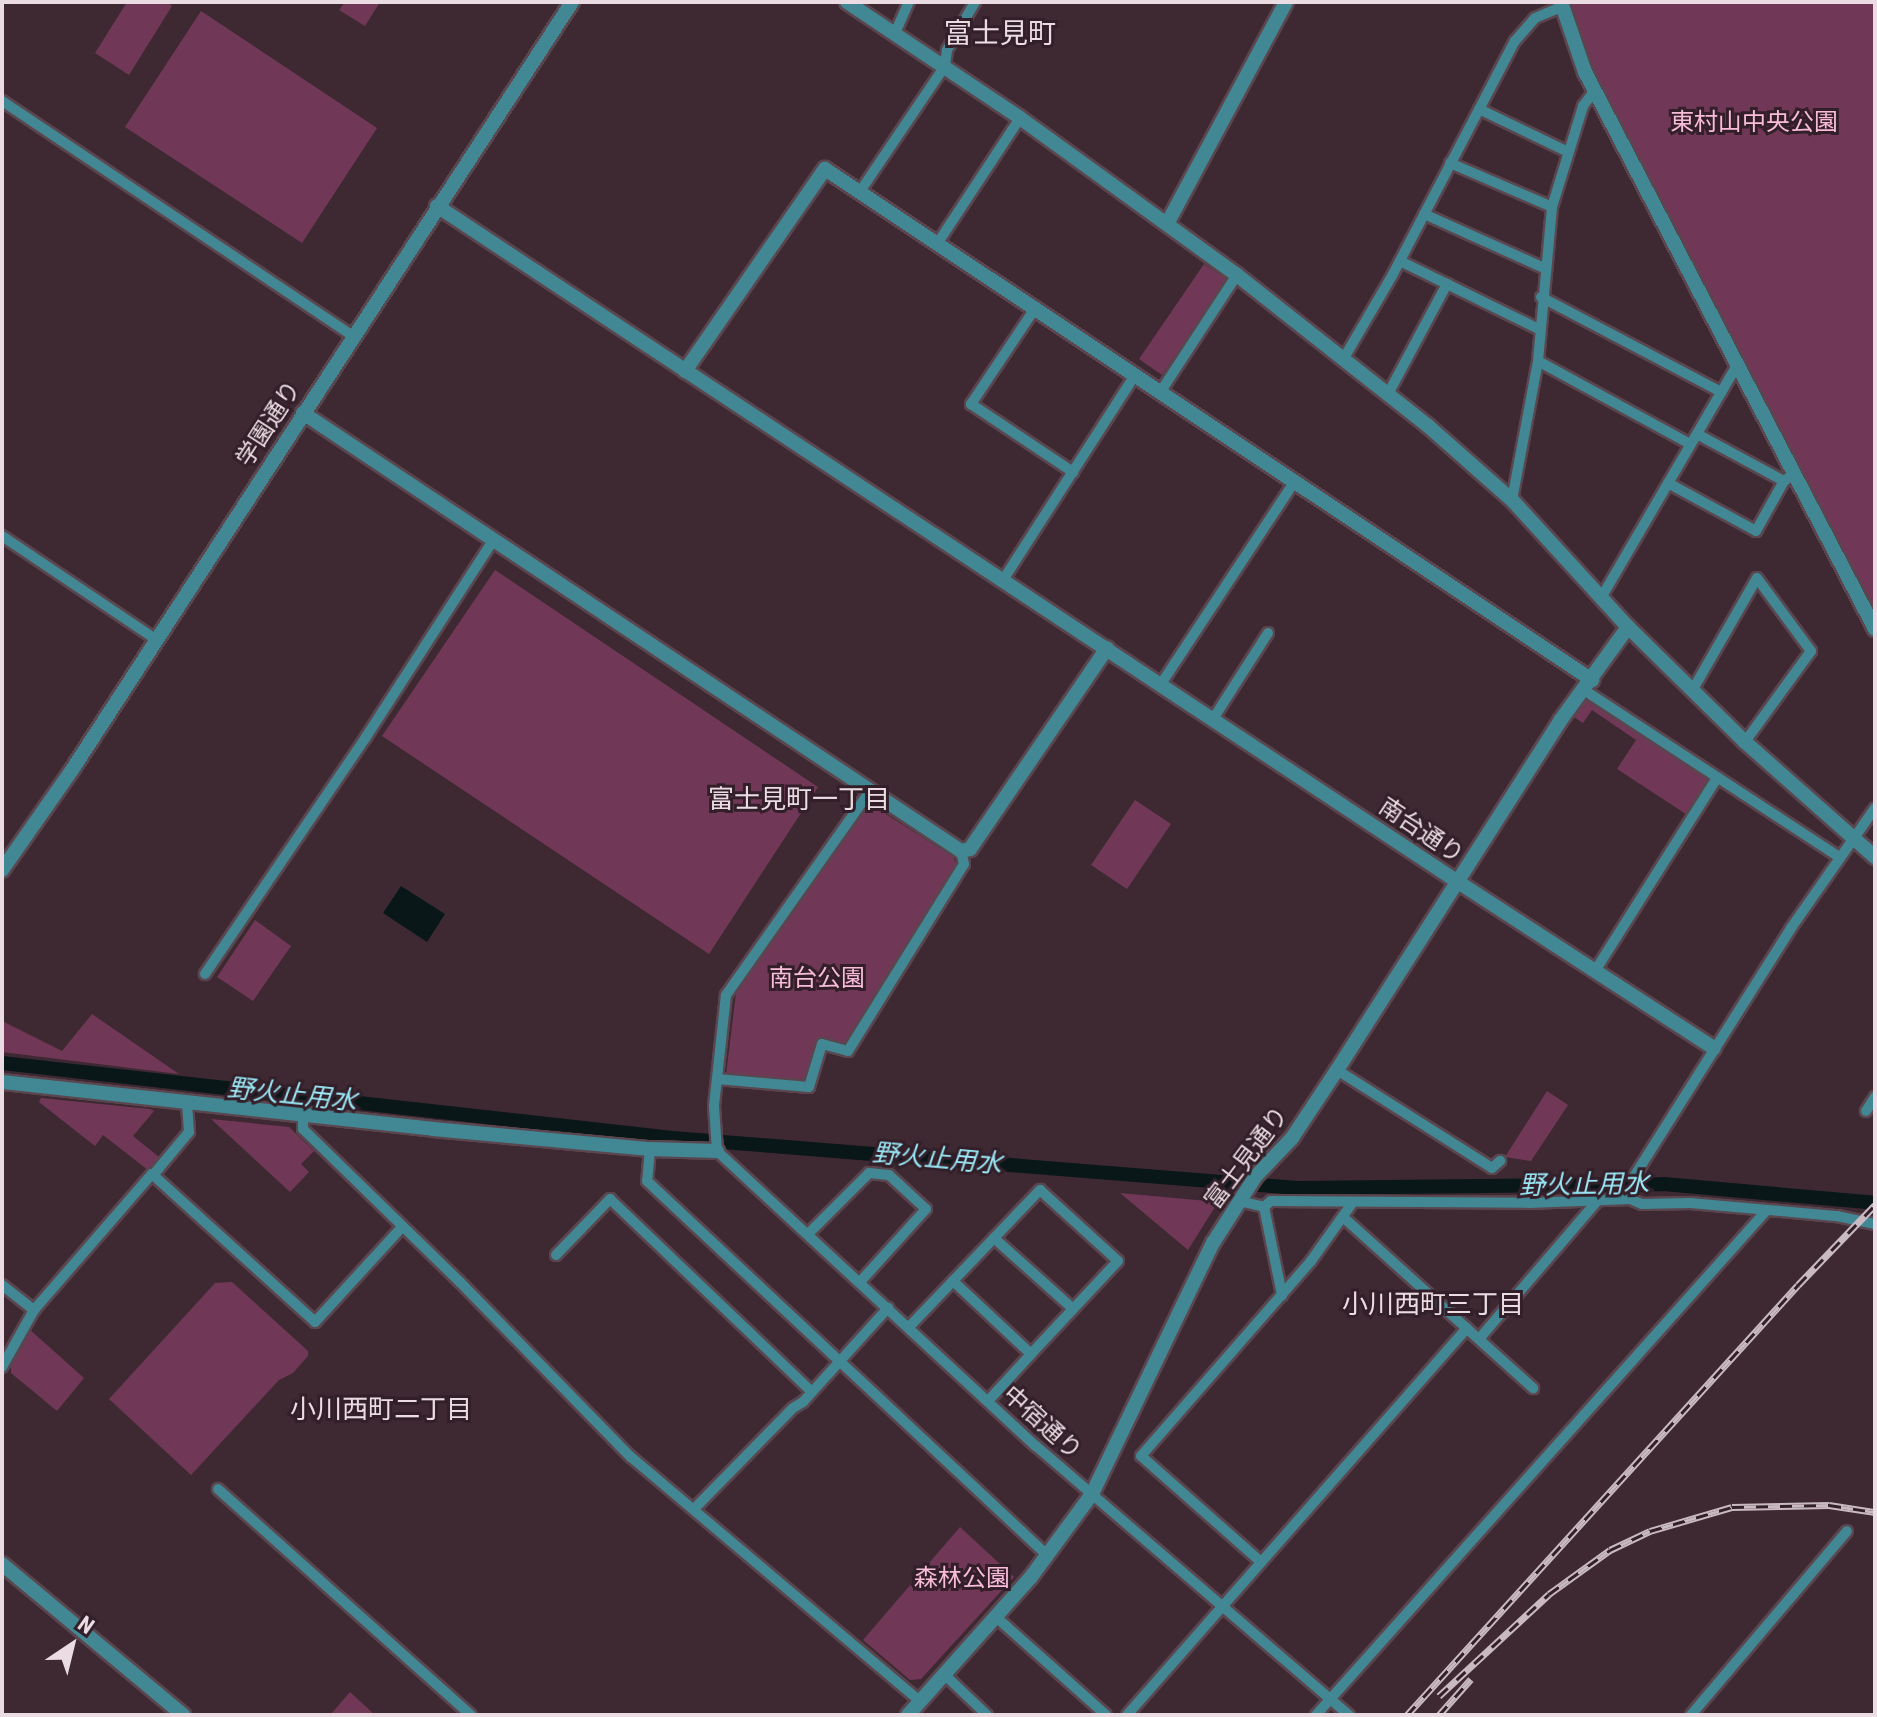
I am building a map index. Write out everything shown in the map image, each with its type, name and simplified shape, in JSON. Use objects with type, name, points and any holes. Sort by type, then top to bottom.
[{"type":"street","name":"学園通り","points":[[2,870],[72,770],[572,2]]},
{"type":"street","points":[[847,2],[1020,118],[1167,224],[1388,394],[1512,500],[1628,627],[1692,691],[1875,857]]},
{"type":"street","points":[[895,33],[909,2]]},
{"type":"street","points":[[861,190],[945,66],[947,50],[975,2]]},
{"type":"street","points":[[1167,224],[1286,2]]},
{"type":"street","points":[[1344,358],[1400,261],[1515,41],[1535,18],[1562,4],[1585,72],[1737,365],[1789,478],[1875,629]]},
{"type":"street","points":[[1512,500],[1538,361],[1541,297],[1552,207],[1583,106],[1595,90]]},
{"type":"street","points":[[2,101],[353,336]]},
{"type":"street","points":[[1479,109],[1568,152]]},
{"type":"street","points":[[939,241],[1020,118]]},
{"type":"street","points":[[1450,163],[1552,207]]},
{"type":"street","points":[[685,371],[825,169],[939,241],[1295,481],[1717,778],[1839,857]]},
{"type":"street","name":"南台通り","points":[[437,206],[1714,1048]]},
{"type":"street","points":[[1424,214],[1544,268]]},
{"type":"street","points":[[1400,261],[1539,329]]},
{"type":"street","points":[[1161,391],[1237,275]]},
{"type":"street","points":[[1388,394],[1447,284]]},
{"type":"street","points":[[1541,297],[1721,392]]},
{"type":"street","points":[[1036,307],[971,404],[1073,472]]},
{"type":"street","points":[[1538,361],[1690,444]]},
{"type":"street","points":[[1601,598],[1737,365]]},
{"type":"street","points":[[1003,580],[1136,374]]},
{"type":"street","points":[[303,413],[961,851],[964,864],[848,1051],[822,1044],[809,1087],[717,1079]]},
{"type":"street","points":[[1697,434],[1789,478]]},
{"type":"street","points":[[1668,483],[1756,531],[1789,478]]},
{"type":"street","points":[[1161,684],[1295,481]]},
{"type":"street","points":[[2,536],[155,639]]},
{"type":"street","points":[[205,974],[374,725],[493,541]]},
{"type":"street","points":[[1692,691],[1757,578],[1811,651],[1745,742]]},
{"type":"street","name":"富士見通り","points":[[908,1715],[1048,1556],[1092,1494],[1196,1274],[1242,1197],[1255,1177],[1292,1138],[1560,721],[1628,627]]},
{"type":"street","points":[[1213,719],[1268,633]]},
{"type":"street","points":[[961,851],[970,849],[1107,648]]},
{"type":"street","points":[[1595,971],[1717,778]]},
{"type":"street","points":[[2,1082],[650,1149],[717,1148],[714,1133],[717,1079],[726,995],[870,791]]},
{"type":"street","points":[[1635,1175],[1714,1048],[1839,857],[1875,808]]},
{"type":"street","points":[[1337,1070],[1492,1168],[1500,1161]]},
{"type":"street","points":[[1866,1111],[1875,1097]]},
{"type":"street","points":[[2,1367],[34,1310],[189,1132],[187,1103]]},
{"type":"street","points":[[303,1114],[303,1129],[631,1457],[921,1702]]},
{"type":"street","name":"中宿通り","points":[[717,1148],[988,1401],[1221,1607],[1349,1715]]},
{"type":"street","points":[[650,1149],[647,1181],[1048,1556]]},
{"type":"street","points":[[808,1234],[869,1173],[889,1175],[926,1209],[860,1282]]},
{"type":"street","points":[[154,1174],[315,1322],[402,1227]]},
{"type":"street","points":[[909,1327],[1040,1190],[1118,1261],[988,1401]]},
{"type":"street","points":[[1242,1197],[1264,1207]]},
{"type":"street","points":[[556,1255],[610,1199],[812,1392]]},
{"type":"street","points":[[1264,1207],[1271,1201],[1598,1200],[1837,1216],[1875,1224]]},
{"type":"street","points":[[1479,1339],[1598,1200]]},
{"type":"street","points":[[1261,1562],[1141,1456],[1282,1295],[1353,1202]]},
{"type":"street","points":[[1264,1207],[1282,1295]]},
{"type":"street","points":[[1316,1715],[1766,1211]]},
{"type":"street","points":[[1343,1217],[1533,1388]]},
{"type":"street","points":[[994,1238],[1073,1309]]},
{"type":"street","points":[[953,1281],[1031,1354]]},
{"type":"street","points":[[2,1285],[34,1310]]},
{"type":"street","points":[[694,1509],[812,1392],[888,1308]]},
{"type":"street","points":[[1127,1715],[1467,1328]]},
{"type":"street","points":[[218,1489],[471,1715]]},
{"type":"street","points":[[1691,1715],[1847,1531]]},
{"type":"street","points":[[2,1564],[183,1715]]},
{"type":"street","points":[[996,1617],[1106,1715]]},
{"type":"street","points":[[945,1675],[987,1715]]},
{"type":"green space","points":[[127,2],[167,2],[172,6],[129,75],[95,53]]},
{"type":"green space","points":[[345,2],[380,2],[365,26],[339,10]]},
{"type":"green space","name":"東村山中央公園","points":[[1569,2],[1875,2],[1875,613],[1585,60]]},
{"type":"green space","points":[[201,11],[377,128],[302,243],[125,127]]},
{"type":"green space","points":[[1204,264],[1227,279],[1162,375],[1139,359]]},
{"type":"green space","points":[[495,570],[818,787],[709,954],[382,736]]},
{"type":"green space","points":[[1580,692],[1717,778],[1692,818],[1617,769],[1636,740],[1592,710],[1583,723],[1566,712]]},
{"type":"green space","points":[[1135,800],[1171,824],[1127,889],[1091,865]]},
{"type":"green space","name":"南台公園","points":[[869,803],[953,857],[957,865],[846,1044],[819,1038],[806,1081],[726,1075],[736,993]]},
{"type":"green space","points":[[255,920],[291,946],[253,1001],[217,977]]},
{"type":"green space","points":[[92,1014],[179,1074],[2,1052],[2,1021],[62,1051]]},
{"type":"green space","points":[[1547,1091],[1568,1105],[1531,1161],[1505,1157]]},
{"type":"green space","points":[[41,1098],[154,1111],[133,1136],[159,1157],[148,1170],[103,1135],[95,1146],[39,1102]]},
{"type":"green space","points":[[211,1119],[289,1127],[314,1151],[301,1164],[309,1172],[290,1192]]},
{"type":"green space","points":[[1120,1193],[1218,1202],[1188,1250]]},
{"type":"green space","points":[[232,1282],[308,1351],[308,1356],[293,1373],[279,1380],[191,1475],[109,1399],[215,1283]]},
{"type":"green space","points":[[28,1328],[84,1378],[57,1411],[11,1373],[11,1363]]},
{"type":"green space","name":"森林公園","points":[[960,1527],[1014,1577],[921,1679],[910,1680],[863,1640]]},
{"type":"green space","points":[[350,1692],[375,1715],[330,1715]]},
{"type":"shaded area","points":[[401,886],[445,914],[427,942],[383,913]]},
{"type":"waterway","name":"野火止用水","points":[[2,1063],[673,1138],[1297,1188],[1664,1184],[1875,1203]]},
{"type":"railway","points":[[1407,1715],[1798,1285],[1875,1205]]},
{"type":"railway","points":[[1439,1696],[1549,1594],[1610,1550],[1650,1531],[1732,1507],[1829,1505],[1875,1512]]},
{"type":"railway","points":[[1439,1715],[1471,1679]]},
{"type":"district","name":"富士見町","points":[[1000,34]]},
{"type":"district","name":"富士見町一丁目","points":[[799,800]]},
{"type":"district","name":"小川西町三丁目","points":[[1433,1305]]},
{"type":"district","name":"小川西町二丁目","points":[[381,1410]]}]
